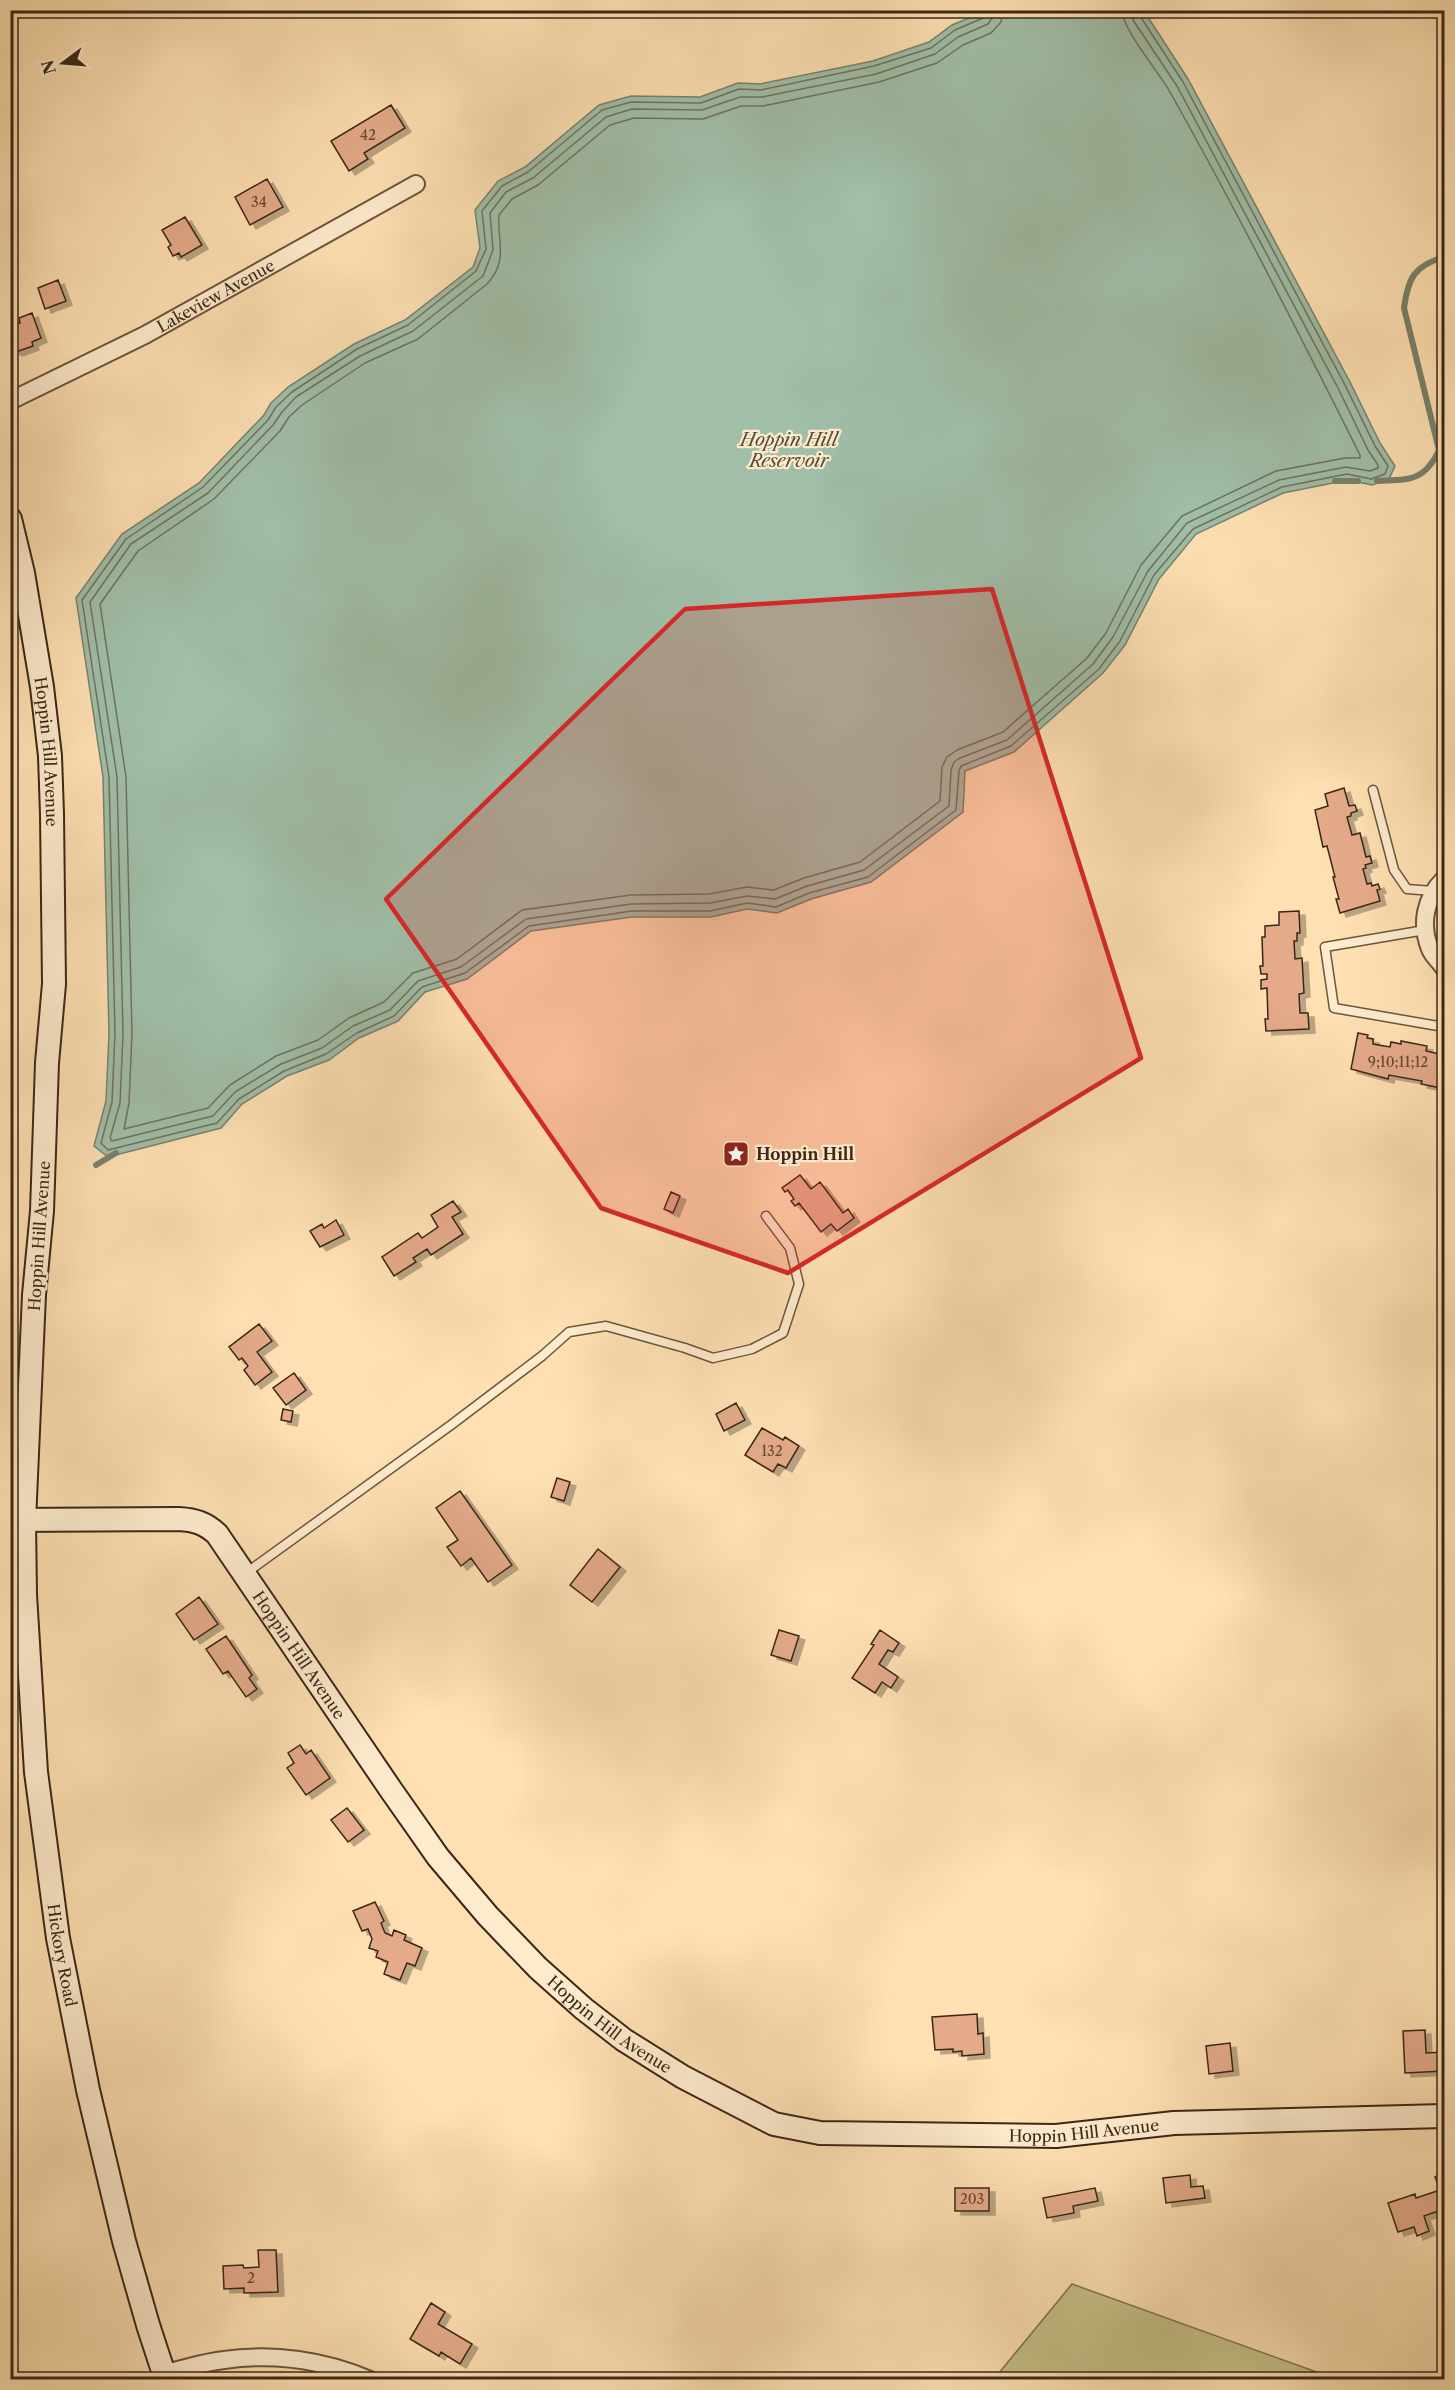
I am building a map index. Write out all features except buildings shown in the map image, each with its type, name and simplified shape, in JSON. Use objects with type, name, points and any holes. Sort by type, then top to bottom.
[{"type":"main road","name":"Hoppin Hill Avenue","points":[[10,519],[36,648],[50,756],[54,984],[47,1063],[43,1188],[17,1520],[191,1520],[201,1522],[218,1534],[438,1857],[488,1916],[538,1968],[584,2009],[624,2040],[683,2077],[774,2124],[820,2133],[1056,2136],[1174,2123],[1444,2116]]},
{"type":"main road","name":"Hickory Road","points":[[17,1520],[26,1595],[36,1772],[58,1938],[105,2166],[147,2325],[165,2376]]},
{"type":"street","name":"Lakeview Avenue","points":[[10,401],[145,335],[416,184]]},
{"type":"street","points":[[1439,885],[1424,913],[1425,930],[1430,951],[1444,968]]},
{"type":"street","points":[[165,2376],[223,2360],[272,2356],[311,2362],[370,2379]]},
{"type":"lane","points":[[1373,790],[1394,870],[1407,889],[1439,885]]},
{"type":"lane","points":[[1425,930],[1325,947],[1334,1008],[1444,1027]]},
{"type":"lane","points":[[244,1574],[451,1425],[542,1356],[569,1332],[606,1326],[685,1348],[713,1359],[752,1349],[783,1333],[799,1284],[790,1248],[766,1216]]},
{"type":"highlighted area","points":[[992,589],[1141,1058],[788,1273],[601,1208],[386,899],[685,609]]},
{"type":"shaded area","points":[[1072,2284],[1336,2379],[994,2379]]},
{"type":"water","name":"Hoppin Hill Reservoir","points":[[986,11],[1144,11],[1188,79],[1350,382],[1380,443],[1395,466],[1389,479],[1372,485],[1348,480],[1283,493],[1196,534],[1159,579],[1125,645],[1103,673],[1014,752],[965,771],[963,812],[871,882],[811,899],[777,913],[747,909],[711,917],[632,917],[531,931],[467,979],[425,992],[398,1021],[359,1038],[329,1060],[287,1076],[242,1104],[221,1128],[108,1157],[94,1146],[106,1101],[109,1034],[103,777],[76,598],[122,534],[199,483],[288,387],[354,344],[405,320],[473,267],[480,248],[475,210],[498,181],[525,167],[599,105],[631,96],[700,97],[738,83],[760,84],[873,61],[929,42],[952,25]]},
{"type":"water","points":[[11,723],[18,748],[11,820]]},
{"type":"water","points":[[11,820],[14,947],[11,976]]},
{"type":"waterway","points":[[1377,481],[1415,477],[1428,468],[1439,450],[1404,308],[1414,275],[1419,269],[1444,257]]},
{"type":"waterway","points":[[1335,481],[1358,481]]},
{"type":"waterway","points":[[96,1165],[116,1153]]},
{"type":"place","name":"Hoppin Hill","points":[[736,1154]]}]
